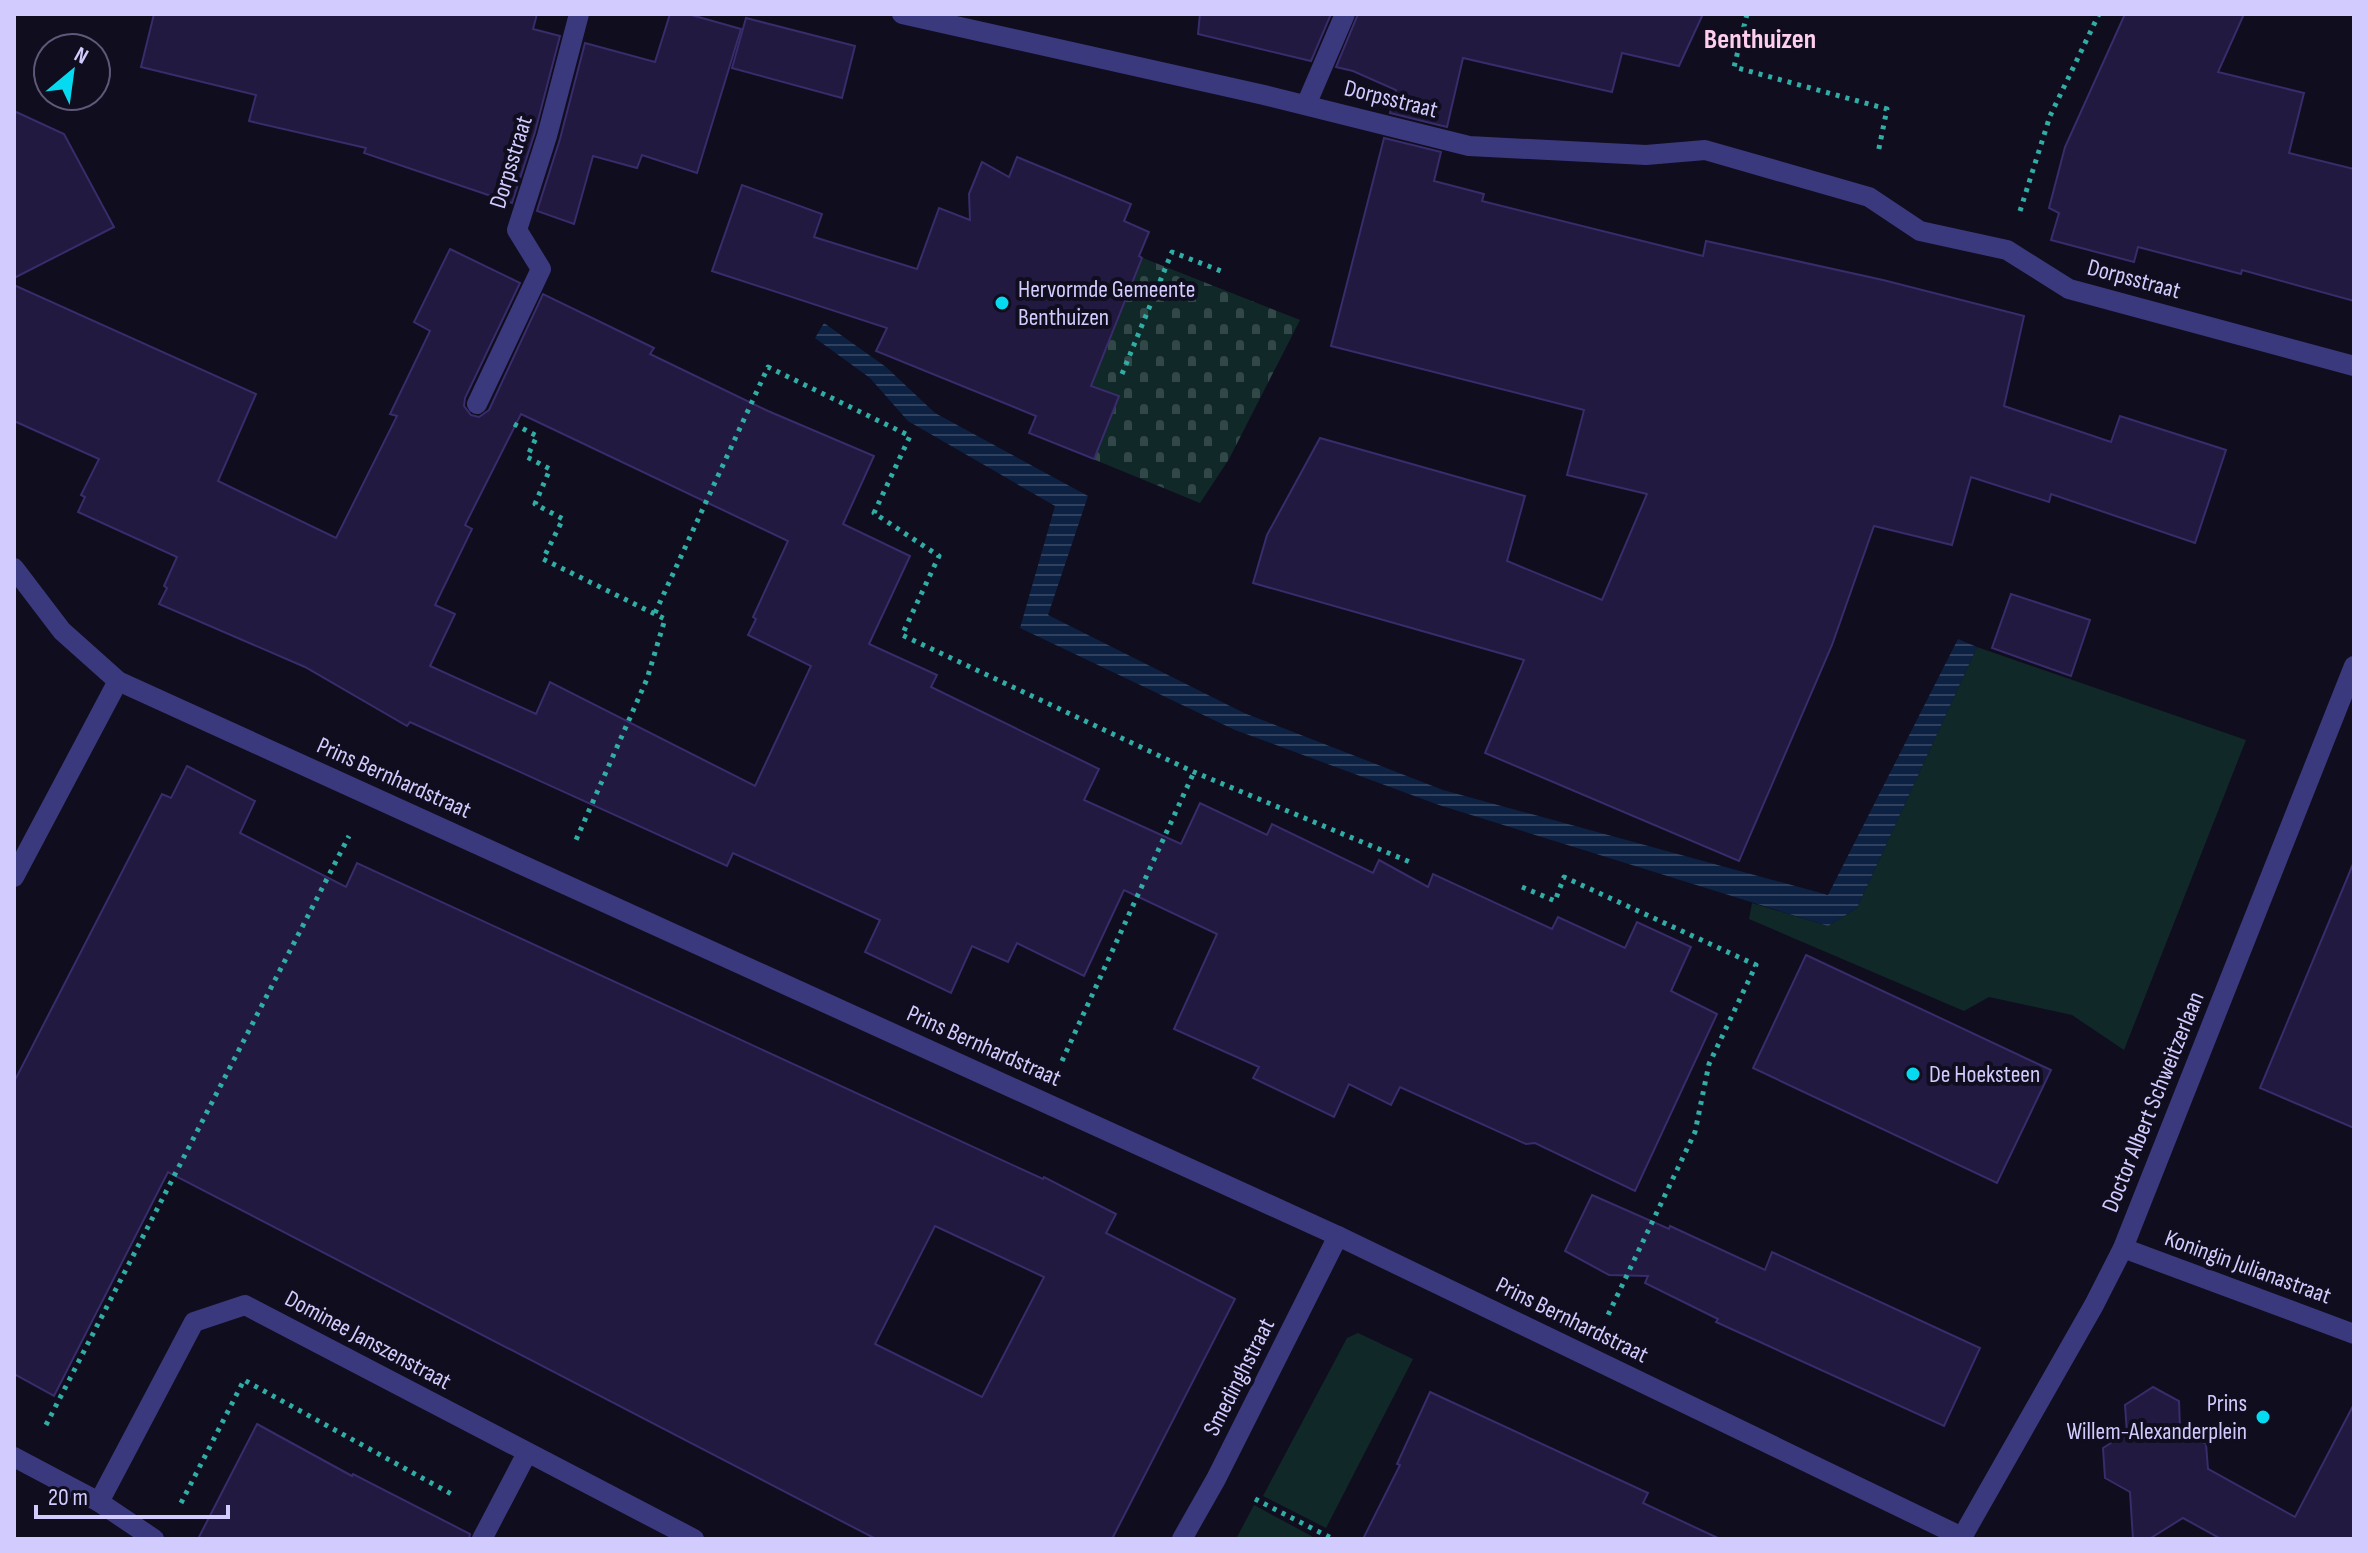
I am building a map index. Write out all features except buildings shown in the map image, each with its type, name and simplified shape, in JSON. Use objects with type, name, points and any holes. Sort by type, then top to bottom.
[{"type":"street","name":"Dorpsstraat","points":[[477,404],[541,269],[517,230],[547,136],[579,14]]},
{"type":"street","name":"Dorpsstraat","points":[[902,14],[1306,105],[1469,146],[1646,155],[1705,150],[1869,197],[1920,231],[2007,250],[2069,289],[2354,366]]},
{"type":"street","points":[[1306,105],[1345,14]]},
{"type":"street","name":"Prins Bernhardstraat","points":[[14,568],[62,631],[118,681],[1338,1236],[1962,1538]]},
{"type":"street","name":"Doctor Albert Schweitzerlaan","points":[[1962,1538],[2123,1248],[2354,666]]},
{"type":"street","points":[[14,877],[118,681]]},
{"type":"street","name":"Smedinghstraat","points":[[1182,1539],[1216,1479],[1338,1236]]},
{"type":"street","name":"Koningin Julianastraat","points":[[2123,1248],[2354,1334]]},
{"type":"street","name":"Dominee Janszenstraat","points":[[99,1502],[194,1322],[245,1305],[694,1539]]},
{"type":"street","points":[[482,1539],[527,1453]]},
{"type":"street","points":[[20,1461],[99,1502],[154,1539]]},
{"type":"path","points":[[1747,14],[1734,67],[1887,109],[1869,197]]},
{"type":"path","points":[[2007,250],[2050,116],[2099,14]]},
{"type":"path","points":[[1122,374],[1172,252],[1221,271]]},
{"type":"path","points":[[655,613],[768,367],[910,436],[874,513],[939,556],[902,635],[1194,772],[1410,862]]},
{"type":"path","points":[[477,404],[537,436],[527,457],[550,469],[535,504],[563,519],[543,559],[665,619],[647,679],[558,881]]},
{"type":"path","points":[[1043,1102],[1194,772]]},
{"type":"path","points":[[20,1461],[370,796]]},
{"type":"path","points":[[1522,887],[1555,901],[1564,877],[1756,965],[1709,1064],[1695,1132],[1588,1356]]},
{"type":"path","points":[[176,1512],[244,1380],[494,1517]]},
{"type":"path","points":[[1216,1479],[1333,1539]]},
{"type":"green space","points":[[1143,258],[1300,320],[1229,459],[1200,503],[1093,459],[1119,396],[1085,383],[1105,350]]},
{"type":"green space","points":[[1977,647],[2246,740],[2124,1050],[2072,1015],[1989,997],[1964,1011],[1749,919],[1752,903],[1828,926],[1857,908]]},
{"type":"green space","points":[[1358,1333],[1413,1359],[1326,1528],[1263,1496],[1347,1338]]},
{"type":"green space","points":[[1254,1505],[1315,1538],[1315,1539],[1236,1539]]},
{"type":"water","points":[[824,323],[886,367],[935,413],[1088,496],[1048,615],[1244,713],[1443,790],[1828,895],[1958,639],[1977,647],[1857,908],[1828,926],[1439,805],[1235,730],[1020,628],[1055,506],[908,421],[870,378],[815,338]]},
{"type":"place","name":"Hervormde Gemeente Benthuizen","points":[[1002,303]]},
{"type":"place","name":"De Hoeksteen","points":[[1913,1074]]},
{"type":"place","name":"Prins Willem-Alexanderplein","points":[[2263,1417]]},
{"type":"district","name":"Benthuizen","points":[[1760,39]]}]
